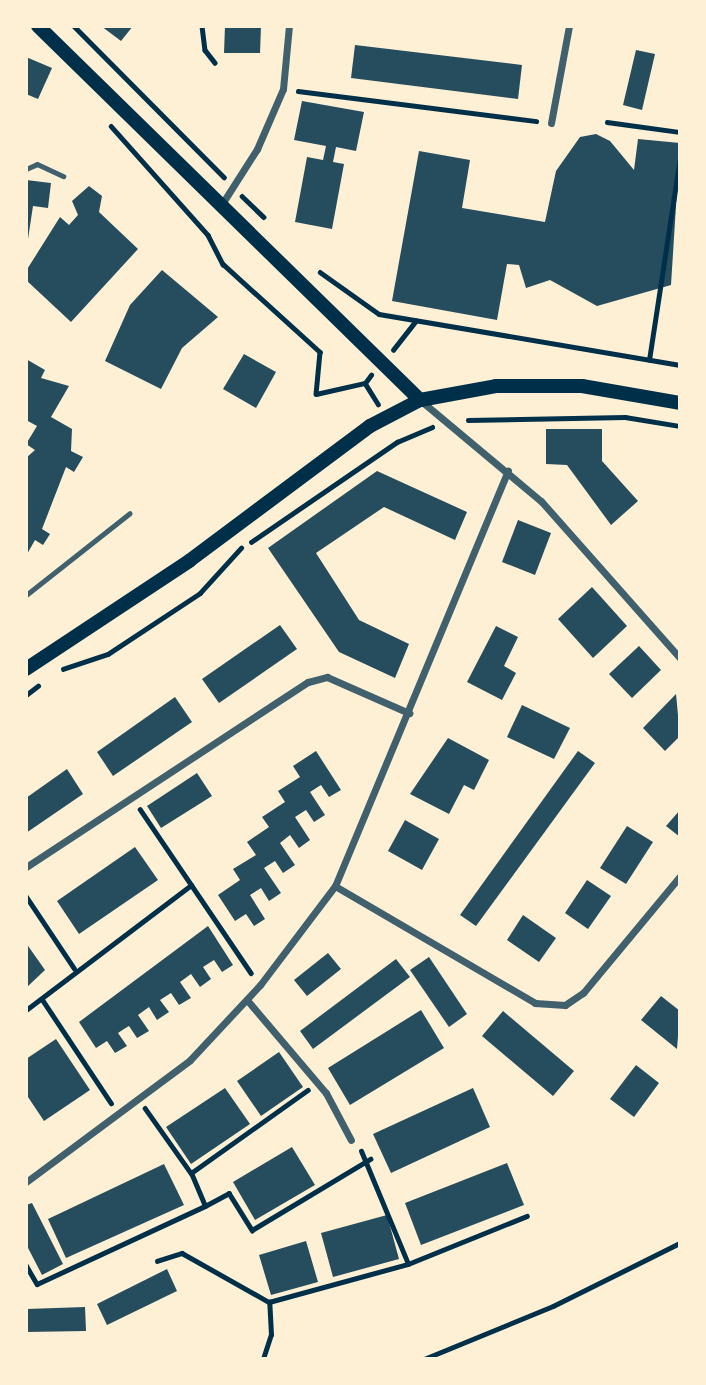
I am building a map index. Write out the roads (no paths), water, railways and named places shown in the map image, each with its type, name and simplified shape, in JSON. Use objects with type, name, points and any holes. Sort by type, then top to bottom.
[{"type":"main road","points":[[38,26],[420,400]]},
{"type":"main road","points":[[26,669],[189,561],[370,426],[420,400],[496,386],[582,386],[680,403]]},
{"type":"street","points":[[220,207],[283,89],[289,26]]},
{"type":"street","points":[[551,122],[569,26]]},
{"type":"street","points":[[420,400],[508,471],[680,658]]},
{"type":"street","points":[[26,1182],[190,1060],[260,985],[335,886],[508,471]]},
{"type":"street","points":[[26,867],[308,681],[327,677],[409,713]]},
{"type":"street","points":[[335,886],[535,1003],[565,1005],[583,993],[680,876]]},
{"type":"street","points":[[247,1000],[318,1083],[351,1140]]},
{"type":"lane","points":[[26,169],[37,164],[64,176]]},
{"type":"lane","points":[[26,595],[130,513]]}]
